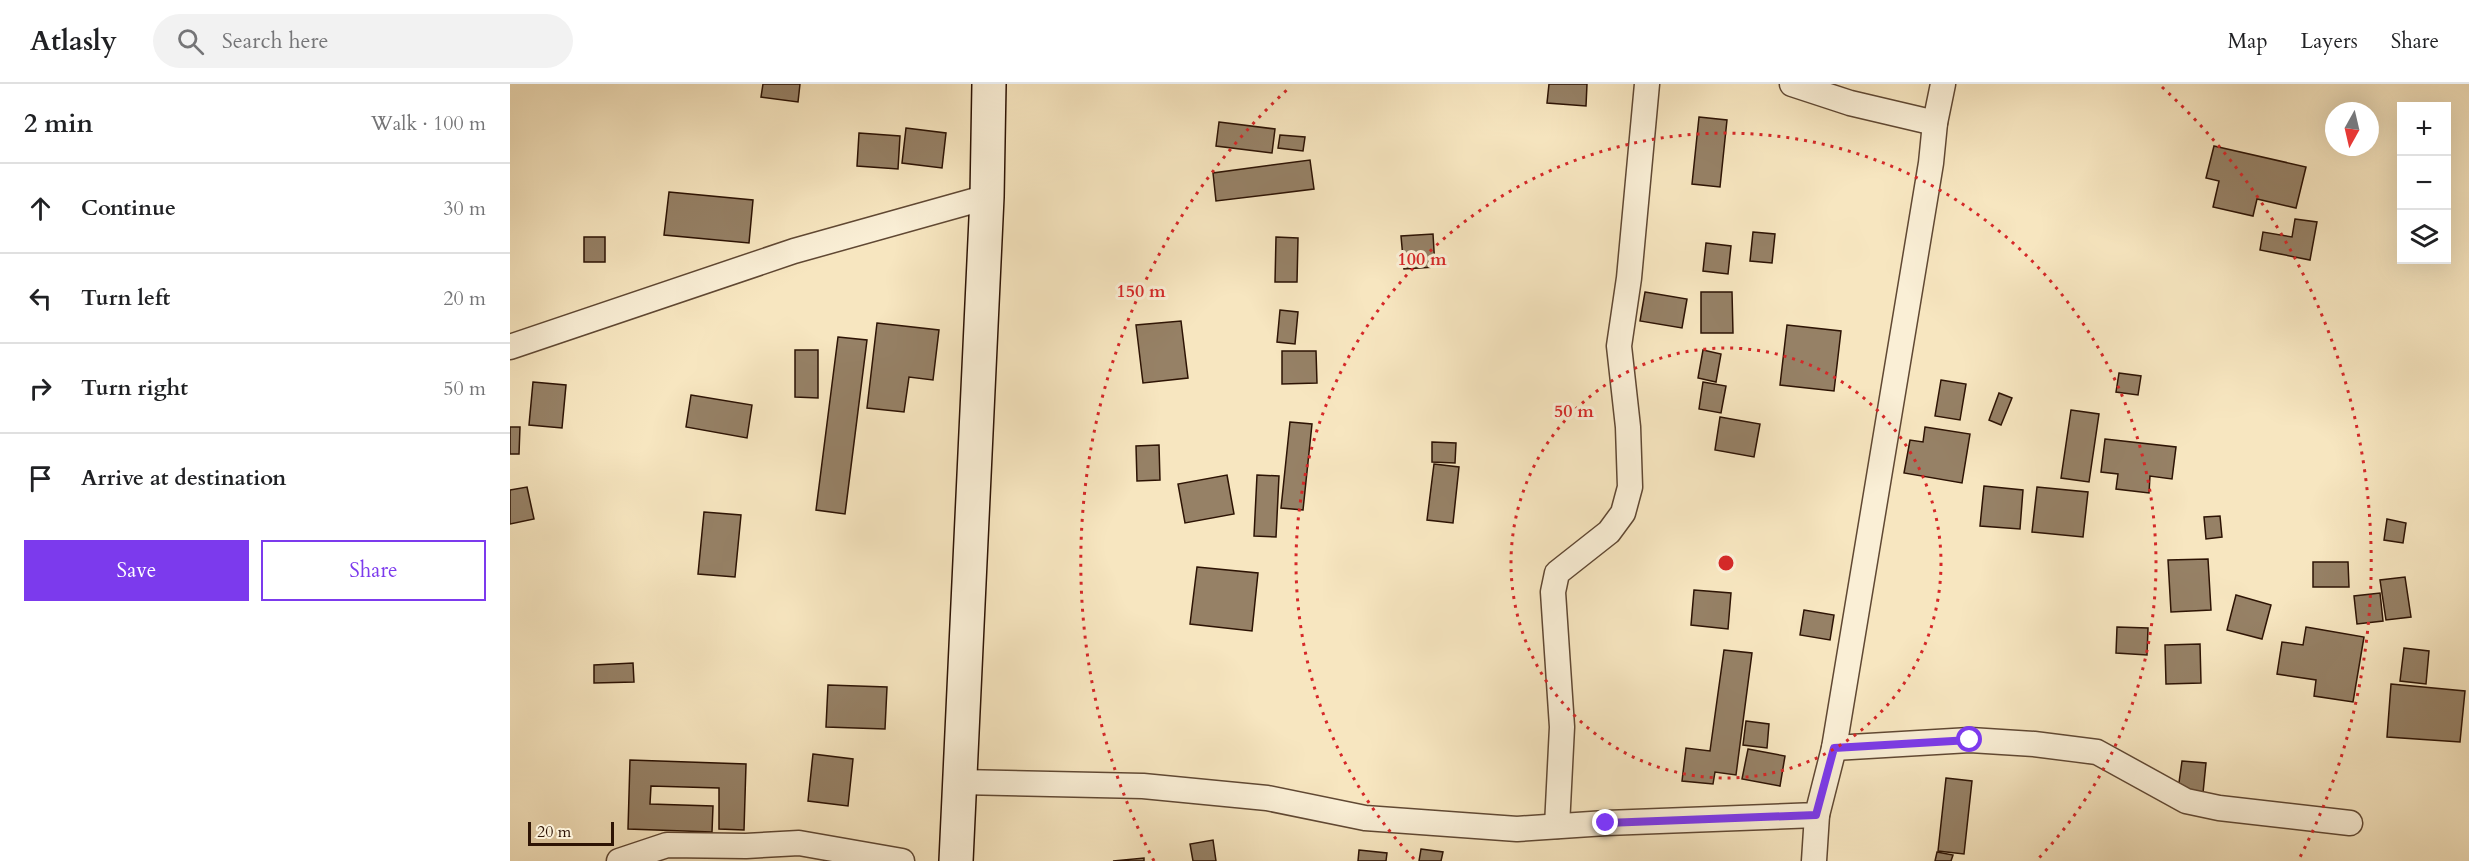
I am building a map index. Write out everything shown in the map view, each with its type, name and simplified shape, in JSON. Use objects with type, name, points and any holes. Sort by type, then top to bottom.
[{"type":"main road","points":[[956,861],[987,197],[989,84]]},
{"type":"street","points":[[1557,826],[1562,727],[1553,592],[1557,573],[1609,532],[1623,513],[1630,488],[1628,427],[1618,346],[1629,278],[1647,84]]},
{"type":"street","points":[[1792,84],[1850,102],[1935,123]]},
{"type":"street","points":[[1814,861],[1816,815],[1834,748],[1943,84]]},
{"type":"street","points":[[510,347],[794,251],[987,197]]},
{"type":"street","points":[[1834,748],[1970,740],[2034,744],[2097,752],[2186,801],[2219,808],[2350,823]]},
{"type":"street","points":[[960,782],[1143,786],[1267,798],[1365,818],[1517,829],[1816,815]]},
{"type":"street","points":[[619,861],[667,845],[746,846],[799,843],[902,861]]},
{"type":"building","points":[[763,84],[800,84],[798,102],[761,97]]},
{"type":"building","points":[[1549,84],[1587,84],[1586,106],[1547,103]]},
{"type":"building","points":[[1699,117],[1727,120],[1720,187],[1692,184]]},
{"type":"building","points":[[1219,122],[1275,129],[1272,153],[1216,146]]},
{"type":"building","points":[[906,128],[946,133],[942,168],[902,163]]},
{"type":"building","points":[[859,133],[900,136],[898,169],[857,166]]},
{"type":"building","points":[[1280,135],[1305,137],[1303,151],[1278,148]]},
{"type":"building","points":[[2214,146],[2306,167],[2296,208],[2257,199],[2253,216],[2213,207],[2219,181],[2206,178]]},
{"type":"building","points":[[1310,160],[1314,189],[1216,201],[1213,173]]},
{"type":"building","points":[[669,192],[753,200],[749,243],[664,235]]},
{"type":"building","points":[[2295,219],[2317,222],[2310,260],[2260,250],[2263,232],[2292,237]]},
{"type":"building","points":[[1753,232],[1775,234],[1772,263],[1750,261]]},
{"type":"building","points":[[1433,234],[1435,267],[1404,269],[1401,236]]},
{"type":"building","points":[[584,237],[605,237],[605,262],[584,262]]},
{"type":"building","points":[[1276,237],[1298,238],[1297,282],[1275,282]]},
{"type":"building","points":[[1706,243],[1731,246],[1728,274],[1703,271]]},
{"type":"building","points":[[1645,292],[1687,299],[1682,328],[1640,321]]},
{"type":"building","points":[[1701,292],[1732,292],[1733,333],[1701,333]]},
{"type":"building","points":[[1280,310],[1298,312],[1295,344],[1277,342]]},
{"type":"building","points":[[1181,321],[1188,378],[1143,383],[1136,325]]},
{"type":"building","points":[[877,323],[939,330],[933,380],[909,377],[904,412],[867,408]]},
{"type":"building","points":[[1787,325],[1841,331],[1834,391],[1780,385]]},
{"type":"building","points":[[838,337],[867,340],[845,514],[816,510]]},
{"type":"building","points":[[795,350],[818,350],[818,398],[795,397]]},
{"type":"building","points":[[1703,350],[1721,354],[1716,382],[1698,378]]},
{"type":"building","points":[[1282,351],[1316,351],[1317,383],[1282,384]]},
{"type":"building","points":[[2119,373],[2141,376],[2138,395],[2116,392]]},
{"type":"building","points":[[1941,380],[1966,384],[1960,420],[1935,416]]},
{"type":"building","points":[[533,382],[566,385],[562,428],[529,425]]},
{"type":"building","points":[[1703,382],[1726,386],[1721,413],[1699,409]]},
{"type":"building","points":[[1999,393],[2012,398],[2001,425],[1989,420]]},
{"type":"building","points":[[691,395],[752,405],[747,438],[686,427]]},
{"type":"building","points":[[2071,410],[2099,414],[2089,482],[2061,478]]},
{"type":"building","points":[[1720,417],[1760,424],[1754,457],[1715,450]]},
{"type":"building","points":[[1290,422],[1312,424],[1303,510],[1281,508]]},
{"type":"building","points":[[510,427],[520,427],[519,454],[510,454]]},
{"type":"building","points":[[1925,427],[1970,434],[1962,483],[1904,473],[1910,440],[1923,442]]},
{"type":"building","points":[[2105,439],[2176,447],[2172,479],[2150,476],[2149,493],[2116,489],[2118,474],[2101,472]]},
{"type":"building","points":[[1432,442],[1456,443],[1455,463],[1432,462]]},
{"type":"building","points":[[1159,445],[1160,480],[1137,481],[1136,446]]},
{"type":"building","points":[[1434,464],[1459,467],[1453,523],[1427,520]]},
{"type":"building","points":[[1227,475],[1234,514],[1185,523],[1178,484]]},
{"type":"building","points":[[1257,475],[1279,476],[1276,537],[1254,536]]},
{"type":"building","points":[[1984,486],[2023,490],[2020,529],[1980,526]]},
{"type":"building","points":[[527,487],[534,519],[510,524],[510,490]]},
{"type":"building","points":[[2037,487],[2088,492],[2083,537],[2032,532]]},
{"type":"building","points":[[704,512],[741,515],[735,577],[698,574]]},
{"type":"building","points":[[2220,516],[2222,537],[2206,539],[2204,517]]},
{"type":"building","points":[[2387,519],[2406,523],[2403,543],[2384,540]]},
{"type":"building","points":[[2208,559],[2211,610],[2171,612],[2168,560]]},
{"type":"building","points":[[2313,562],[2348,562],[2349,587],[2313,587]]},
{"type":"building","points":[[1197,567],[1258,573],[1252,631],[1190,624]]},
{"type":"building","points":[[2405,577],[2411,617],[2386,620],[2380,580]]},
{"type":"building","points":[[1694,590],[1731,593],[1728,629],[1691,625]]},
{"type":"building","points":[[2380,593],[2383,621],[2357,624],[2354,596]]},
{"type":"building","points":[[2236,595],[2271,605],[2262,639],[2227,630]]},
{"type":"building","points":[[1804,610],[1834,615],[1830,640],[1800,635]]},
{"type":"building","points":[[2117,627],[2148,628],[2147,655],[2116,653]]},
{"type":"building","points":[[2306,627],[2364,637],[2353,702],[2314,696],[2316,680],[2277,674],[2282,642],[2303,645]]},
{"type":"building","points":[[2200,644],[2201,683],[2166,684],[2165,645]]},
{"type":"building","points":[[2404,648],[2429,651],[2426,684],[2400,681]]},
{"type":"building","points":[[1724,650],[1752,653],[1736,775],[1715,772],[1713,784],[1682,781],[1686,748],[1710,751]]},
{"type":"building","points":[[633,663],[634,682],[594,683],[594,665]]},
{"type":"building","points":[[2391,684],[2465,691],[2460,742],[2387,737]]},
{"type":"building","points":[[828,685],[887,687],[885,729],[826,727]]},
{"type":"building","points":[[1746,721],[1769,724],[1767,748],[1743,745]]},
{"type":"building","points":[[1748,749],[1785,756],[1780,786],[1742,779]]},
{"type":"building","points":[[813,754],[853,759],[848,806],[808,801]]},
{"type":"building","points":[[630,760],[746,764],[744,830],[719,829],[719,788],[651,786],[650,804],[713,806],[712,832],[628,829]]},
{"type":"building","points":[[2182,761],[2206,763],[2203,793],[2178,790]]},
{"type":"building","points":[[1946,778],[1972,781],[1964,854],[1938,851]]},
{"type":"building","points":[[1213,840],[1216,861],[1193,861],[1190,844]]},
{"type":"building","points":[[1421,849],[1443,852],[1441,861],[1419,861]]},
{"type":"building","points":[[1359,850],[1387,853],[1386,861],[1358,861]]},
{"type":"building","points":[[1937,852],[1953,855],[1951,861],[1935,861]]},
{"type":"building","points":[[1144,858],[1144,861],[1113,861]]},
{"type":"route","points":[[1606,823],[1816,815],[1834,748],[1970,740]]}]
